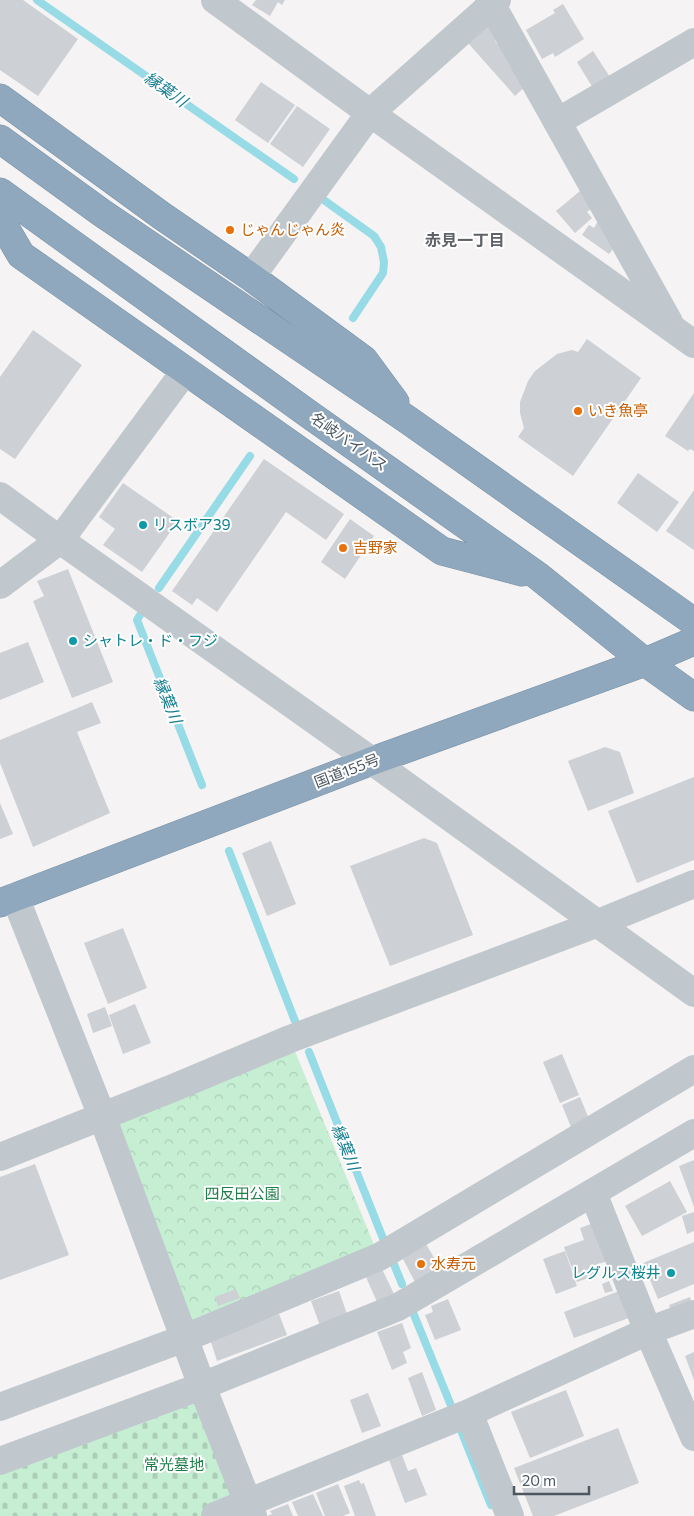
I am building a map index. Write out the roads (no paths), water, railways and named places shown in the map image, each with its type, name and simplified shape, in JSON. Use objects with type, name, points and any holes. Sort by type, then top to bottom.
[{"type":"highway","points":[[0,98],[364,360],[408,420]]},
{"type":"highway","points":[[0,140],[102,212],[408,420],[694,622]]},
{"type":"highway","name":"名岐バイパス","points":[[0,192],[538,576],[645,662],[694,697]]},
{"type":"highway","points":[[102,212],[162,216]]},
{"type":"highway","points":[[0,219],[21,255],[442,551],[538,576]]},
{"type":"highway","points":[[226,399],[310,415]]},
{"type":"highway","name":"国道155号","points":[[8,900],[372,761],[645,662],[694,641]]},
{"type":"street","points":[[215,0],[683,336]]},
{"type":"street","points":[[251,277],[370,113],[493,1],[557,122],[683,336]]},
{"type":"street","points":[[557,122],[694,42]]},
{"type":"street","points":[[0,585],[60,540],[185,371]]},
{"type":"street","points":[[0,496],[372,761],[694,994]]},
{"type":"street","points":[[0,1157],[290,1038],[596,924],[694,884]]},
{"type":"street","points":[[8,900],[102,1116],[202,1386],[250,1509]]},
{"type":"street","points":[[0,1407],[185,1338],[379,1257],[694,1069]]},
{"type":"street","points":[[0,1461],[202,1386],[398,1306],[694,1133]]},
{"type":"street","points":[[594,1193],[648,1332],[694,1437]]},
{"type":"street","points":[[216,1516],[250,1509],[648,1332],[694,1314]]},
{"type":"street","points":[[469,1413],[510,1516]]},
{"type":"waterway","name":"縁葉川","points":[[37,0],[294,179]]},
{"type":"waterway","name":"縁葉川","points":[[321,198],[374,236],[381,247],[384,262],[383,273],[353,318]]},
{"type":"waterway","name":"縁葉川","points":[[159,588],[250,456]]},
{"type":"waterway","name":"縁葉川","points":[[140,615],[137,620],[202,785]]},
{"type":"waterway","name":"縁葉川","points":[[229,851],[295,1021]]},
{"type":"waterway","name":"縁葉川","points":[[309,1052],[384,1241]]},
{"type":"waterway","name":"縁葉川","points":[[393,1262],[402,1284]]},
{"type":"waterway","name":"縁葉川","points":[[412,1310],[452,1408]]},
{"type":"waterway","name":"縁葉川","points":[[462,1433],[491,1505]]},
{"type":"place","name":"じゃんじゃん炎","points":[[230,230]]},
{"type":"place","name":"いき魚亭","points":[[578,411]]},
{"type":"place","name":"リスボア39","points":[[143,525]]},
{"type":"place","name":"吉野家","points":[[343,548]]},
{"type":"place","name":"シャトレ・ド・フジ","points":[[73,641]]},
{"type":"place","name":"水寿元","points":[[421,1264]]},
{"type":"place","name":"レグルス桜井","points":[[671,1273]]},
{"type":"district","name":"赤見一丁目","points":[[465,240]]},
{"type":"park label","name":"四反田公園","points":[[242,1194]]},
{"type":"park label","name":"常光墓地","points":[[174,1465]]}]
